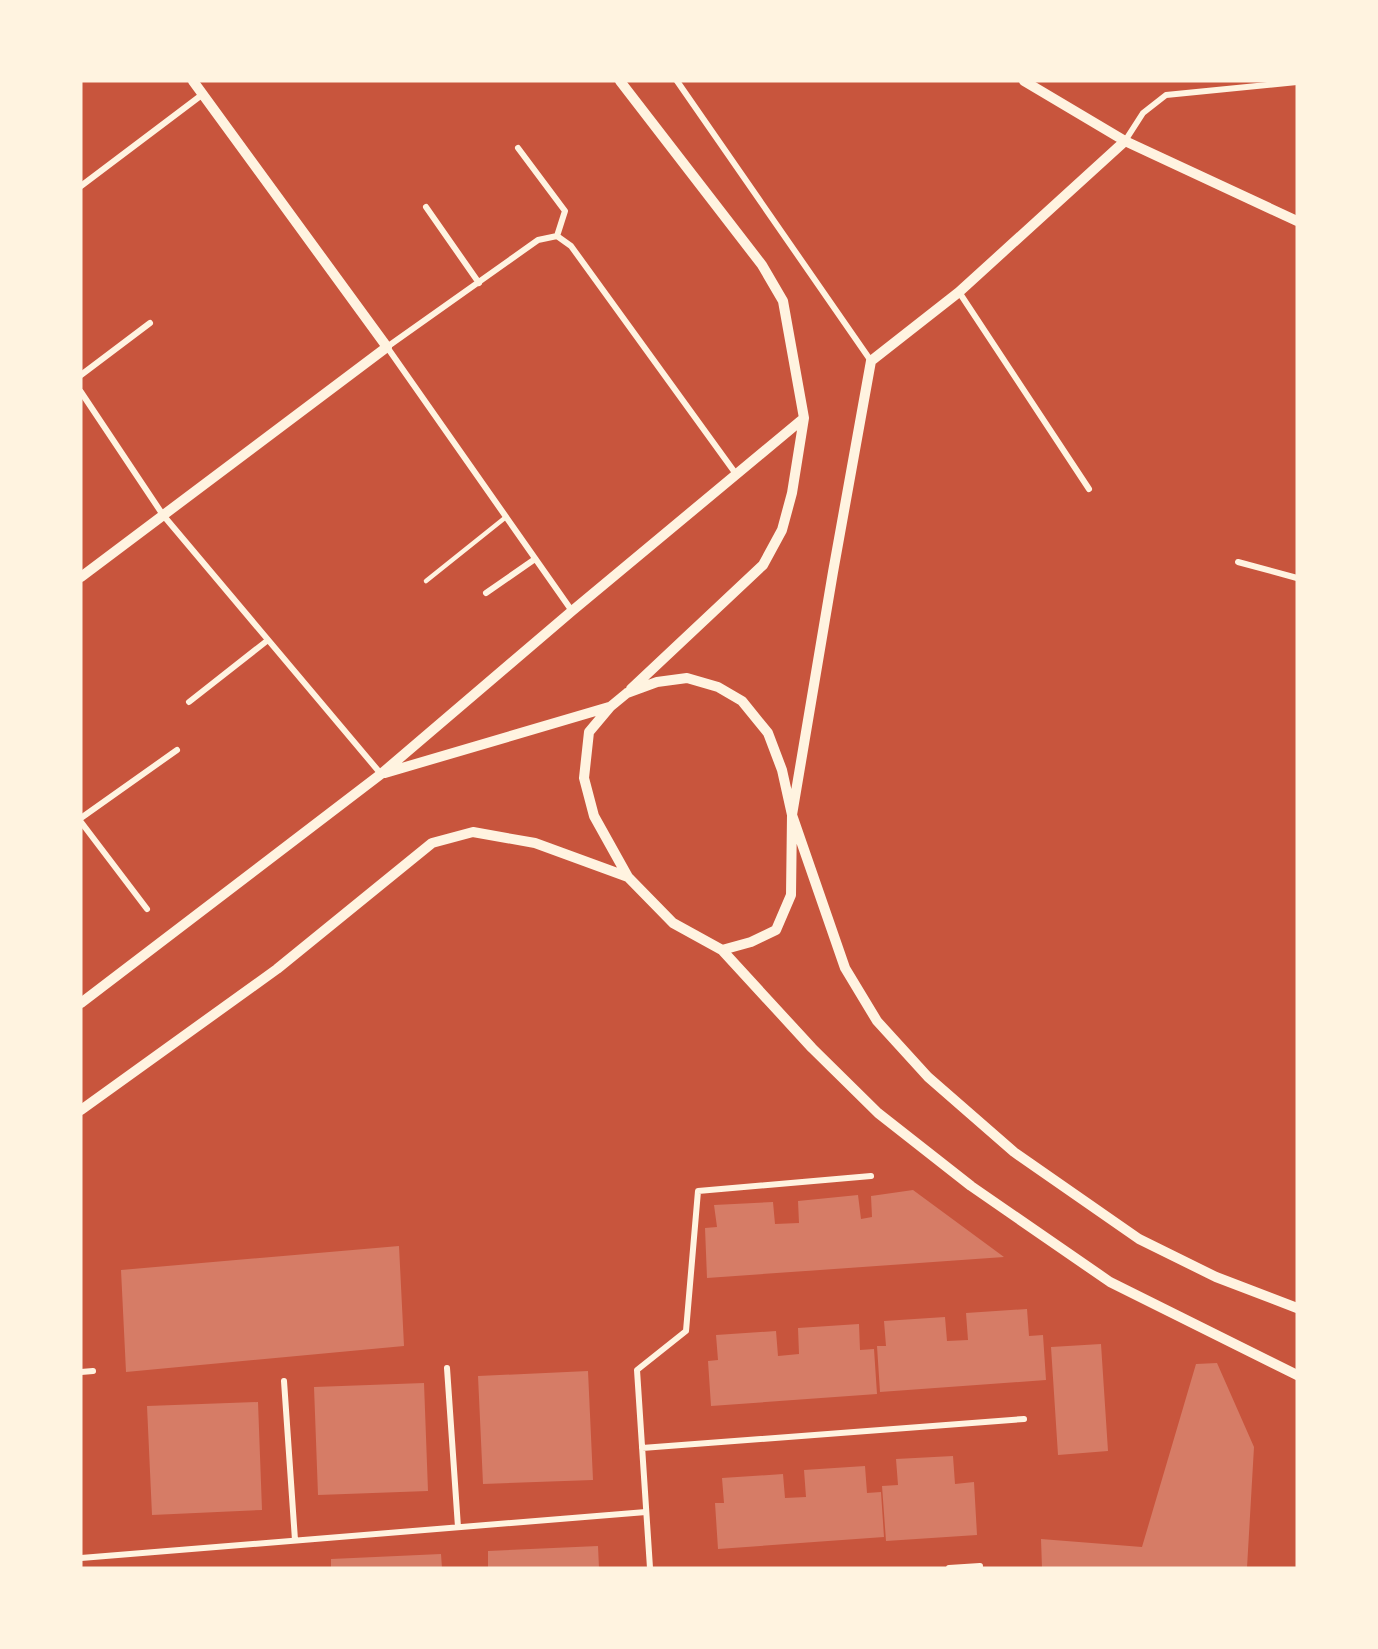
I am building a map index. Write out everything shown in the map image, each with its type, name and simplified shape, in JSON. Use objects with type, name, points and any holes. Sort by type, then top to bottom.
[{"type":"street","points":[[193,81],[387,347],[572,611]]},
{"type":"street","points":[[620,81],[762,265],[783,301],[804,418],[792,493],[782,530],[763,565],[627,693],[610,706],[589,732],[584,778],[594,816],[628,877],[673,923],[722,950],[812,1048],[878,1113],[971,1186],[1110,1282],[1297,1375]]},
{"type":"street","points":[[677,81],[871,361]]},
{"type":"street","points":[[1024,81],[1125,141],[1297,221]]},
{"type":"street","points":[[722,950],[751,942],[776,930],[790,895],[792,815],[832,572],[871,361],[958,292],[1125,141],[1143,113],[1166,95],[1232,84],[1297,82]]},
{"type":"street","points":[[81,186],[203,94]]},
{"type":"street","points":[[518,148],[565,211],[557,236]]},
{"type":"street","points":[[426,207],[479,283]]},
{"type":"street","points":[[81,578],[387,347],[538,240],[557,236],[571,246],[736,474]]},
{"type":"street","points":[[958,292],[1089,489]]},
{"type":"street","points":[[81,375],[150,323]]},
{"type":"street","points":[[81,392],[163,516],[381,774]]},
{"type":"street","points":[[81,1003],[381,774],[804,418]]},
{"type":"street","points":[[486,593],[535,558]]},
{"type":"street","points":[[1239,562],[1297,579]]},
{"type":"street","points":[[189,702],[268,640]]},
{"type":"street","points":[[627,693],[657,682],[687,678],[718,687],[742,701],[768,733],[782,770],[792,815],[845,968],[877,1021],[928,1077],[1014,1152],[1139,1239],[1216,1277],[1297,1308]]},
{"type":"street","points":[[381,774],[610,706]]},
{"type":"street","points":[[147,909],[81,820],[177,750]]},
{"type":"street","points":[[81,1110],[277,969],[432,843],[473,832],[535,843],[628,877]]},
{"type":"street","points":[[650,1568],[637,1370],[686,1331],[698,1191],[871,1176]]},
{"type":"street","points":[[447,1368],[458,1527]]},
{"type":"street","points":[[81,1372],[93,1371]]},
{"type":"street","points":[[284,1381],[295,1540]]},
{"type":"street","points":[[642,1448],[1024,1419]]},
{"type":"street","points":[[81,1558],[646,1512]]},
{"type":"street","points":[[949,1568],[980,1566]]},
{"type":"lane","points":[[426,581],[506,517]]},
{"type":"building","points":[[913,1190],[1004,1257],[707,1278],[705,1228],[717,1227],[714,1205],[773,1202],[775,1224],[799,1223],[798,1201],[858,1195],[861,1219],[872,1217],[871,1196]]},
{"type":"building","points":[[399,1246],[404,1346],[126,1372],[121,1270]]},
{"type":"building","points":[[1027,1309],[1029,1336],[1043,1335],[1046,1380],[880,1392],[877,1346],[886,1346],[884,1321],[945,1317],[947,1341],[968,1340],[966,1313]]},
{"type":"building","points":[[859,1324],[860,1350],[874,1349],[877,1394],[711,1406],[708,1361],[718,1360],[716,1335],[776,1331],[778,1356],[799,1354],[798,1328]]},
{"type":"building","points":[[1101,1344],[1108,1451],[1058,1455],[1051,1347]]},
{"type":"building","points":[[1217,1363],[1254,1447],[1247,1568],[1042,1568],[1041,1539],[1142,1547],[1196,1364]]},
{"type":"building","points":[[588,1371],[593,1480],[483,1484],[478,1376]]},
{"type":"building","points":[[424,1383],[428,1491],[318,1495],[314,1387]]},
{"type":"building","points":[[258,1402],[262,1510],[152,1515],[147,1406]]},
{"type":"building","points":[[953,1456],[955,1484],[974,1482],[977,1535],[886,1541],[882,1486],[898,1485],[896,1459]]},
{"type":"building","points":[[865,1466],[867,1493],[881,1492],[884,1537],[718,1549],[715,1503],[724,1503],[722,1478],[783,1474],[785,1498],[806,1497],[804,1470]]},
{"type":"building","points":[[598,1546],[599,1568],[488,1568],[488,1551]]},
{"type":"building","points":[[441,1554],[442,1568],[331,1568],[331,1559]]}]
